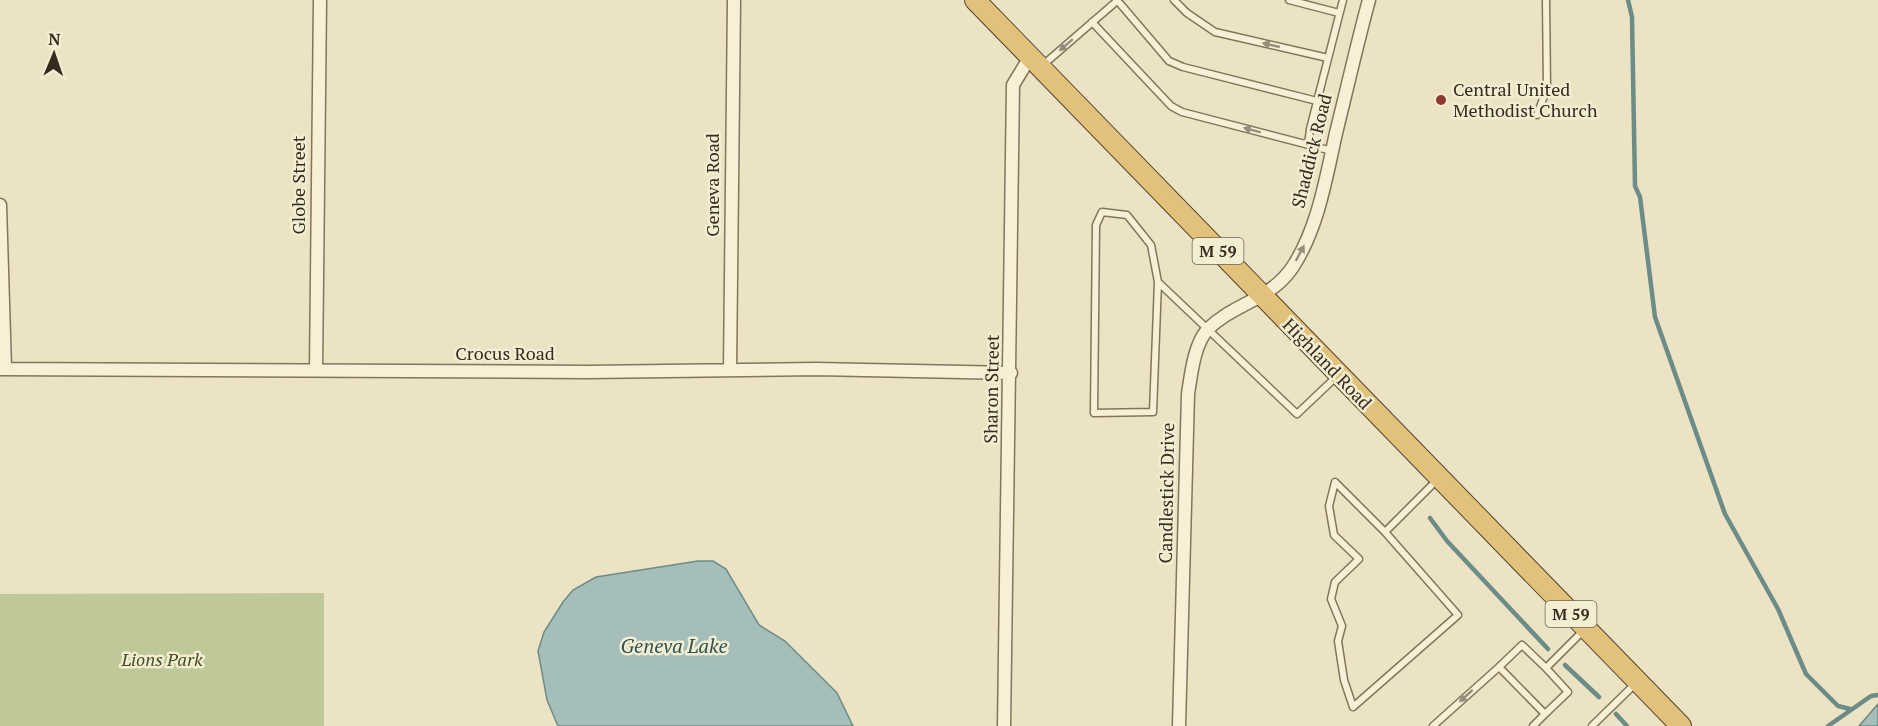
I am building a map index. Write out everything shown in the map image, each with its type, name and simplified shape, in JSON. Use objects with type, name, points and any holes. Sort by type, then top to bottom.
[{"type":"highway","name":"Highland Road","points":[[975,0],[1681,726]]},
{"type":"street","name":"Globe Street","points":[[316,370],[320,0]]},
{"type":"street","name":"Geneva Road","points":[[730,370],[734,0]]},
{"type":"street","name":"Shaddick Road","points":[[1263,297],[1292,268],[1306,242],[1320,201],[1369,0]]},
{"type":"street","name":"Sharon Street","points":[[1004,726],[1011,373],[1013,86],[1035,63]]},
{"type":"street","points":[[0,205],[2,369]]},
{"type":"street","points":[[1207,330],[1230,313],[1263,297]]},
{"type":"street","name":"Candlestick Drive","points":[[1179,726],[1188,394],[1193,366],[1207,330]]},
{"type":"street","name":"Crocus Road","points":[[2,369],[730,370],[1011,373]]},
{"type":"lane","points":[[1035,63],[1092,22],[1118,0],[1169,60],[1184,68],[1317,101]]},
{"type":"lane","points":[[1174,0],[1187,13],[1215,32],[1328,58]]},
{"type":"lane","points":[[1289,0],[1340,13]]},
{"type":"lane","points":[[1308,145],[1343,0]]},
{"type":"lane","points":[[1537,115],[1547,88],[1546,0]]},
{"type":"lane","points":[[1092,22],[1171,106],[1182,112],[1332,152]]},
{"type":"lane","points":[[1158,282],[1153,412],[1094,412],[1096,225],[1102,212],[1127,215],[1151,245],[1158,282],[1297,414],[1338,375]]},
{"type":"lane","points":[[1385,532],[1439,478]]},
{"type":"lane","points":[[1335,482],[1385,532],[1458,615],[1353,707],[1344,680],[1338,641],[1342,626],[1331,599],[1335,582],[1359,559],[1334,535],[1329,506],[1335,482]]},
{"type":"lane","points":[[1546,668],[1585,628]]},
{"type":"lane","points":[[1433,726],[1522,645],[1568,692],[1533,726]]},
{"type":"lane","points":[[1499,667],[1545,714]]},
{"type":"lane","points":[[1592,726],[1637,681]]},
{"type":"green space","name":"Lions Park","points":[[324,593],[324,726],[0,726],[0,594]]},
{"type":"water","name":"Geneva Lake","points":[[698,561],[713,561],[726,569],[759,625],[785,641],[837,693],[853,726],[558,726],[547,700],[538,651],[544,632],[573,590],[596,577]]},
{"type":"water","points":[[1878,704],[1878,726],[1859,726]]},
{"type":"waterway","points":[[1628,0],[1632,17],[1635,186],[1640,197],[1655,317],[1725,514],[1778,609],[1806,674],[1838,706],[1850,709]]},
{"type":"waterway","points":[[1430,518],[1447,541],[1548,649]]},
{"type":"waterway","points":[[1565,665],[1599,697]]},
{"type":"waterway","points":[[1828,726],[1871,696],[1878,695]]},
{"type":"waterway","points":[[1616,714],[1627,726]]},
{"type":"place","name":"Central United Methodist Church","points":[[1441,100]]}]
